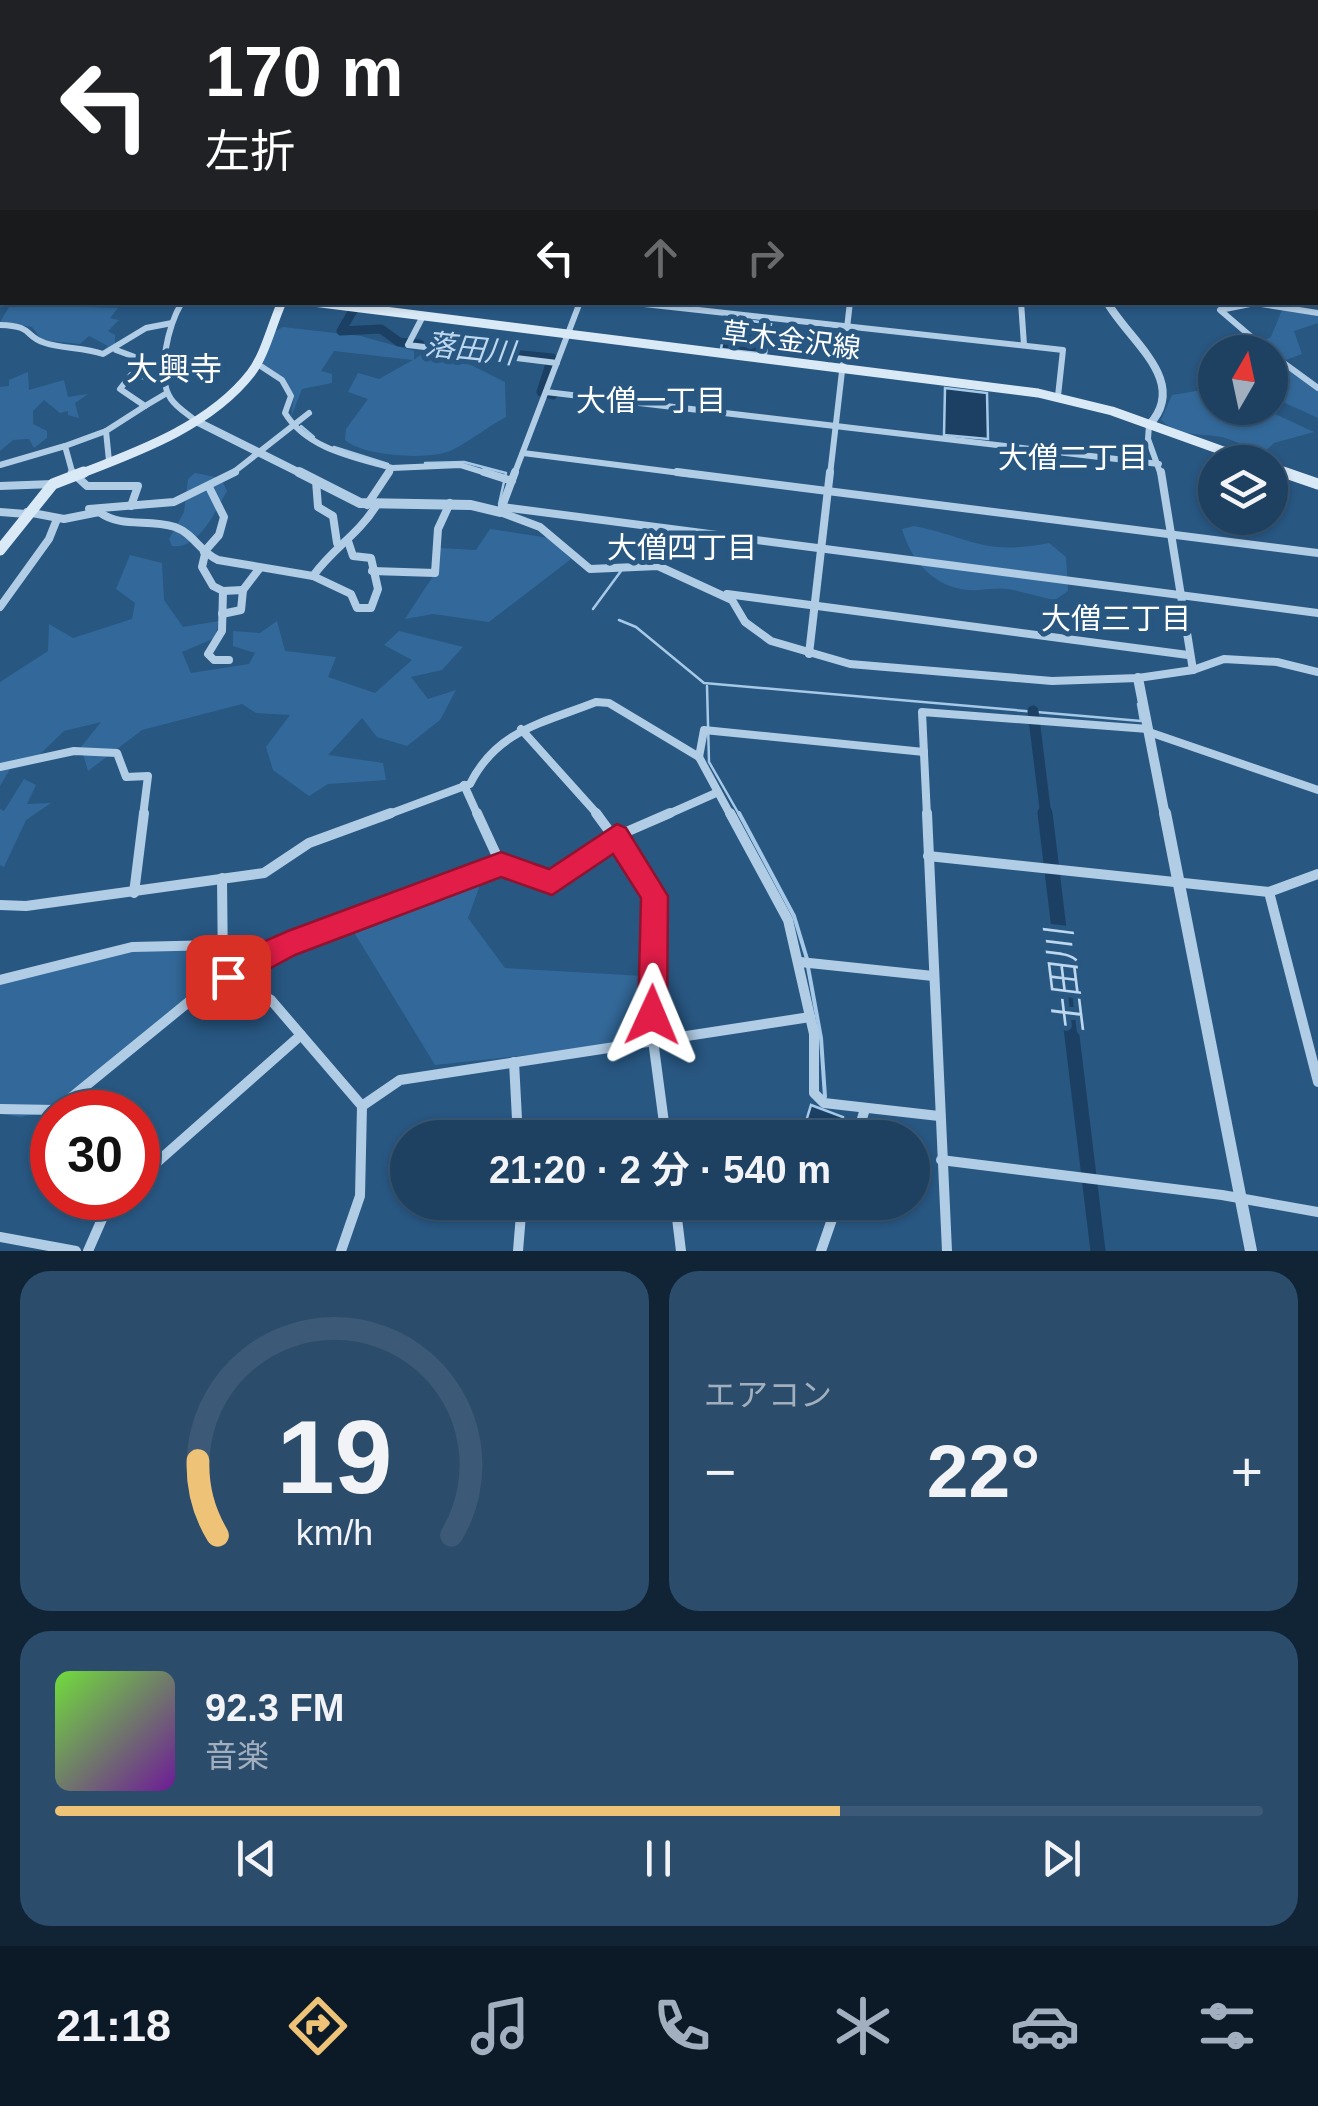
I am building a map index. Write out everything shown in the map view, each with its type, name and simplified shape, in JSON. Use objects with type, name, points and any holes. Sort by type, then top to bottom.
[{"type":"main road","points":[[0,550],[53,484],[152,447],[196,421],[256,363],[281,305]]},
{"type":"main road","name":"草木金沢線","points":[[361,305],[422,318],[1058,396],[1207,445]]},
{"type":"main road","points":[[1288,474],[1318,484]]},
{"type":"street","points":[[182,305],[172,322],[167,393],[196,421],[371,506],[450,504],[501,509],[1318,613]]},
{"type":"street","points":[[501,509],[579,305]]},
{"type":"street","points":[[653,305],[1063,350],[1058,396]]},
{"type":"street","points":[[810,654],[850,305]]},
{"type":"street","points":[[1021,305],[1024,346]]},
{"type":"street","points":[[1108,305],[1116,322],[1164,378],[1164,398],[1156,419],[1149,424],[1148,439],[1158,464],[1193,670]]},
{"type":"street","points":[[1230,305],[1220,310],[1222,317],[1246,335]]},
{"type":"street","points":[[1276,305],[1318,313]]},
{"type":"street","points":[[422,318],[408,345],[557,363]]},
{"type":"street","points":[[0,325],[24,326],[43,344],[77,345],[102,354],[116,350],[146,328],[172,322]]},
{"type":"street","points":[[116,350],[134,360],[167,369]]},
{"type":"street","points":[[256,363],[286,386],[291,400],[284,413],[318,446],[392,468],[460,466],[512,482]]},
{"type":"street","points":[[1288,366],[1318,388]]},
{"type":"street","points":[[145,406],[120,390],[126,378],[165,379]]},
{"type":"street","points":[[546,392],[1158,464]]},
{"type":"street","points":[[0,465],[106,431],[167,393]]},
{"type":"street","points":[[81,516],[105,503],[156,506],[209,487],[263,454],[309,414]]},
{"type":"street","points":[[106,431],[109,460]]},
{"type":"street","points":[[64,446],[72,474],[87,486],[138,486],[131,506]]},
{"type":"street","points":[[523,453],[1318,553]]},
{"type":"street","points":[[348,542],[392,468]]},
{"type":"street","points":[[313,576],[337,543],[333,516],[318,506],[316,481]]},
{"type":"street","points":[[0,486],[53,484]]},
{"type":"street","points":[[204,553],[219,535],[224,517],[209,487]]},
{"type":"street","points":[[372,571],[434,572],[438,529],[450,504]]},
{"type":"street","points":[[501,509],[528,518],[569,547],[590,569],[653,564],[732,600],[745,622],[771,641],[866,666],[1022,680],[1138,678],[1193,670],[1232,658],[1277,662],[1318,672]]},
{"type":"street","points":[[0,512],[57,519],[99,512],[116,524],[144,522],[180,529],[198,538],[206,576],[223,592],[243,590]]},
{"type":"street","points":[[0,607],[49,539],[57,519]]},
{"type":"street","points":[[337,543],[348,542]]},
{"type":"street","points":[[204,553],[259,569],[313,576],[351,594],[354,606],[365,609],[373,606],[377,595],[371,558],[353,556],[348,542]]},
{"type":"street","points":[[222,614],[241,610],[243,590],[259,569]]},
{"type":"street","points":[[223,592],[221,634],[208,654],[214,660],[229,660]]},
{"type":"street","points":[[712,592],[1188,656]]},
{"type":"street","points":[[1138,678],[1250,1251]]},
{"type":"street","points":[[0,905],[264,874],[308,842],[470,784],[488,752],[520,730],[582,706],[609,703],[699,757],[784,911],[800,962],[810,1017],[814,1092],[824,1103],[939,1116]]},
{"type":"street","points":[[947,1251],[922,712],[1033,718],[1149,731],[1318,790]]},
{"type":"street","points":[[520,730],[617,836],[654,896],[653,1040],[664,1120]]},
{"type":"street","points":[[699,757],[704,730],[924,752]]},
{"type":"street","points":[[0,767],[89,750],[117,753],[126,778],[148,776],[134,892]]},
{"type":"street","points":[[464,784],[501,865]]},
{"type":"street","points":[[0,1110],[56,1110],[223,974],[374,910],[501,865],[552,882],[617,836],[716,793]]},
{"type":"street","points":[[928,856],[1269,892],[1318,874]]},
{"type":"street","points":[[222,878],[223,974]]},
{"type":"street","points":[[1269,892],[1318,1082]]},
{"type":"street","points":[[0,980],[132,947],[220,944]]},
{"type":"street","points":[[800,962],[932,976]]},
{"type":"street","points":[[223,974],[271,1000],[362,1106],[360,1196],[342,1251]]},
{"type":"street","points":[[362,1106],[400,1080],[810,1017]]},
{"type":"street","points":[[160,1160],[301,1035]]},
{"type":"street","points":[[514,1062],[517,1120]]},
{"type":"street","points":[[862,1120],[866,1109]]},
{"type":"street","points":[[941,1160],[1242,1198],[1318,1212]]},
{"type":"street","points":[[88,1251],[102,1220]]},
{"type":"street","points":[[518,1251],[521,1220]]},
{"type":"street","points":[[677,1220],[681,1251]]},
{"type":"street","points":[[821,1251],[832,1220]]},
{"type":"street","points":[[0,1237],[76,1251]]},
{"type":"shaded area","points":[[10,305],[118,308],[110,318],[119,320],[108,331],[115,335],[115,344],[102,351],[108,346],[89,336],[80,344],[42,340],[32,327],[0,322]]},
{"type":"shaded area","points":[[1282,310],[1318,316],[1318,323],[1294,331],[1302,354],[1288,359],[1288,335],[1272,335]]},
{"type":"shaded area","points":[[727,317],[771,324],[766,354],[721,349]]},
{"type":"shaded area","points":[[283,327],[361,336],[414,351],[414,360],[424,352],[461,360],[505,382],[506,417],[442,453],[397,455],[366,450],[345,440],[346,429],[368,399],[348,392],[358,373],[379,379],[413,360],[334,351],[321,371],[332,374],[332,383],[302,389],[291,417],[294,394],[260,362],[272,333]]},
{"type":"shaded area","points":[[1288,368],[1318,390],[1318,418],[1288,404]]},
{"type":"shaded area","points":[[28,372],[29,390],[64,380],[68,397],[88,394],[75,403],[79,418],[68,415],[68,411],[60,413],[44,400],[33,411],[33,424],[47,431],[47,438],[34,448],[29,439],[13,440],[0,451],[0,387],[9,386],[9,380]]},
{"type":"shaded area","points":[[945,388],[987,393],[988,439],[944,435]]},
{"type":"shaded area","points":[[1198,391],[1198,425],[1288,425],[1288,420],[1314,432],[1272,445],[1242,445],[1179,431],[1161,420],[1172,395]]},
{"type":"shaded area","points":[[195,473],[221,478],[227,491],[198,536],[182,546],[172,546],[169,539],[184,512],[188,479]]},
{"type":"shaded area","points":[[914,526],[1008,548],[1049,543],[1066,557],[1068,591],[1055,600],[1008,589],[968,590],[944,584],[925,570],[911,551],[902,529]]},
{"type":"shaded area","points":[[490,529],[549,538],[571,559],[489,622],[433,614],[405,619],[437,570],[439,548],[476,550]]},
{"type":"shaded area","points":[[130,555],[162,563],[164,600],[183,627],[219,621],[215,638],[182,652],[191,673],[249,664],[255,653],[233,646],[233,631],[260,633],[277,621],[285,651],[336,657],[328,677],[375,693],[412,660],[384,645],[399,631],[463,647],[442,670],[411,677],[428,699],[456,690],[440,720],[407,746],[377,737],[362,718],[328,755],[383,763],[386,780],[328,784],[309,796],[273,770],[266,747],[290,715],[256,713],[242,704],[142,730],[88,771],[81,747],[101,722],[64,731],[33,761],[13,764],[0,786],[0,682],[48,651],[49,624],[73,638],[132,619],[135,603],[116,589]]},
{"type":"shaded area","points":[[24,779],[36,785],[27,804],[51,803],[26,820],[4,867],[0,865],[0,809],[4,811]]},
{"type":"shaded area","points":[[484,874],[468,918],[505,968],[643,976],[621,1045],[435,1065],[349,924],[416,907]]},
{"type":"shaded area","points":[[163,947],[212,950],[219,976],[79,1090],[30,1090],[30,1115],[0,1114],[0,984],[119,951]]},
{"type":"shaded area","points":[[811,1105],[843,1117],[843,1120],[806,1120]]},
{"type":"waterway","name":"落田川","points":[[356,305],[341,331],[381,329],[399,342],[420,344]]},
{"type":"waterway","name":"落田川","points":[[463,349],[552,358],[541,392],[553,395]]},
{"type":"waterway","points":[[301,426],[314,437]]},
{"type":"waterway","points":[[334,447],[388,464]]},
{"type":"waterway","points":[[425,463],[464,462],[506,473],[499,504]]},
{"type":"waterway","points":[[593,609],[621,571]]},
{"type":"waterway","points":[[619,620],[636,627],[704,683],[1141,721],[1138,704]]},
{"type":"waterway","points":[[707,686],[709,762],[740,816]]},
{"type":"waterway","name":"土田川","points":[[1033,711],[1046,816]]},
{"type":"waterway","points":[[739,813],[794,916],[807,959]]},
{"type":"waterway","name":"土田川","points":[[1045,813],[1098,1251]]},
{"type":"waterway","points":[[808,967],[821,1038],[825,1097]]},
{"type":"district","name":"大興寺","points":[[174,369]]},
{"type":"district","name":"大僧一丁目","points":[[651,401]]},
{"type":"district","name":"大僧二丁目","points":[[1073,458]]},
{"type":"district","name":"大僧四丁目","points":[[682,548]]},
{"type":"district","name":"大僧三丁目","points":[[1116,619]]},
{"type":"route","points":[[228,977],[223,974],[244,968],[288,944],[501,865],[552,882],[617,836],[653,890],[652,1015]]}]
